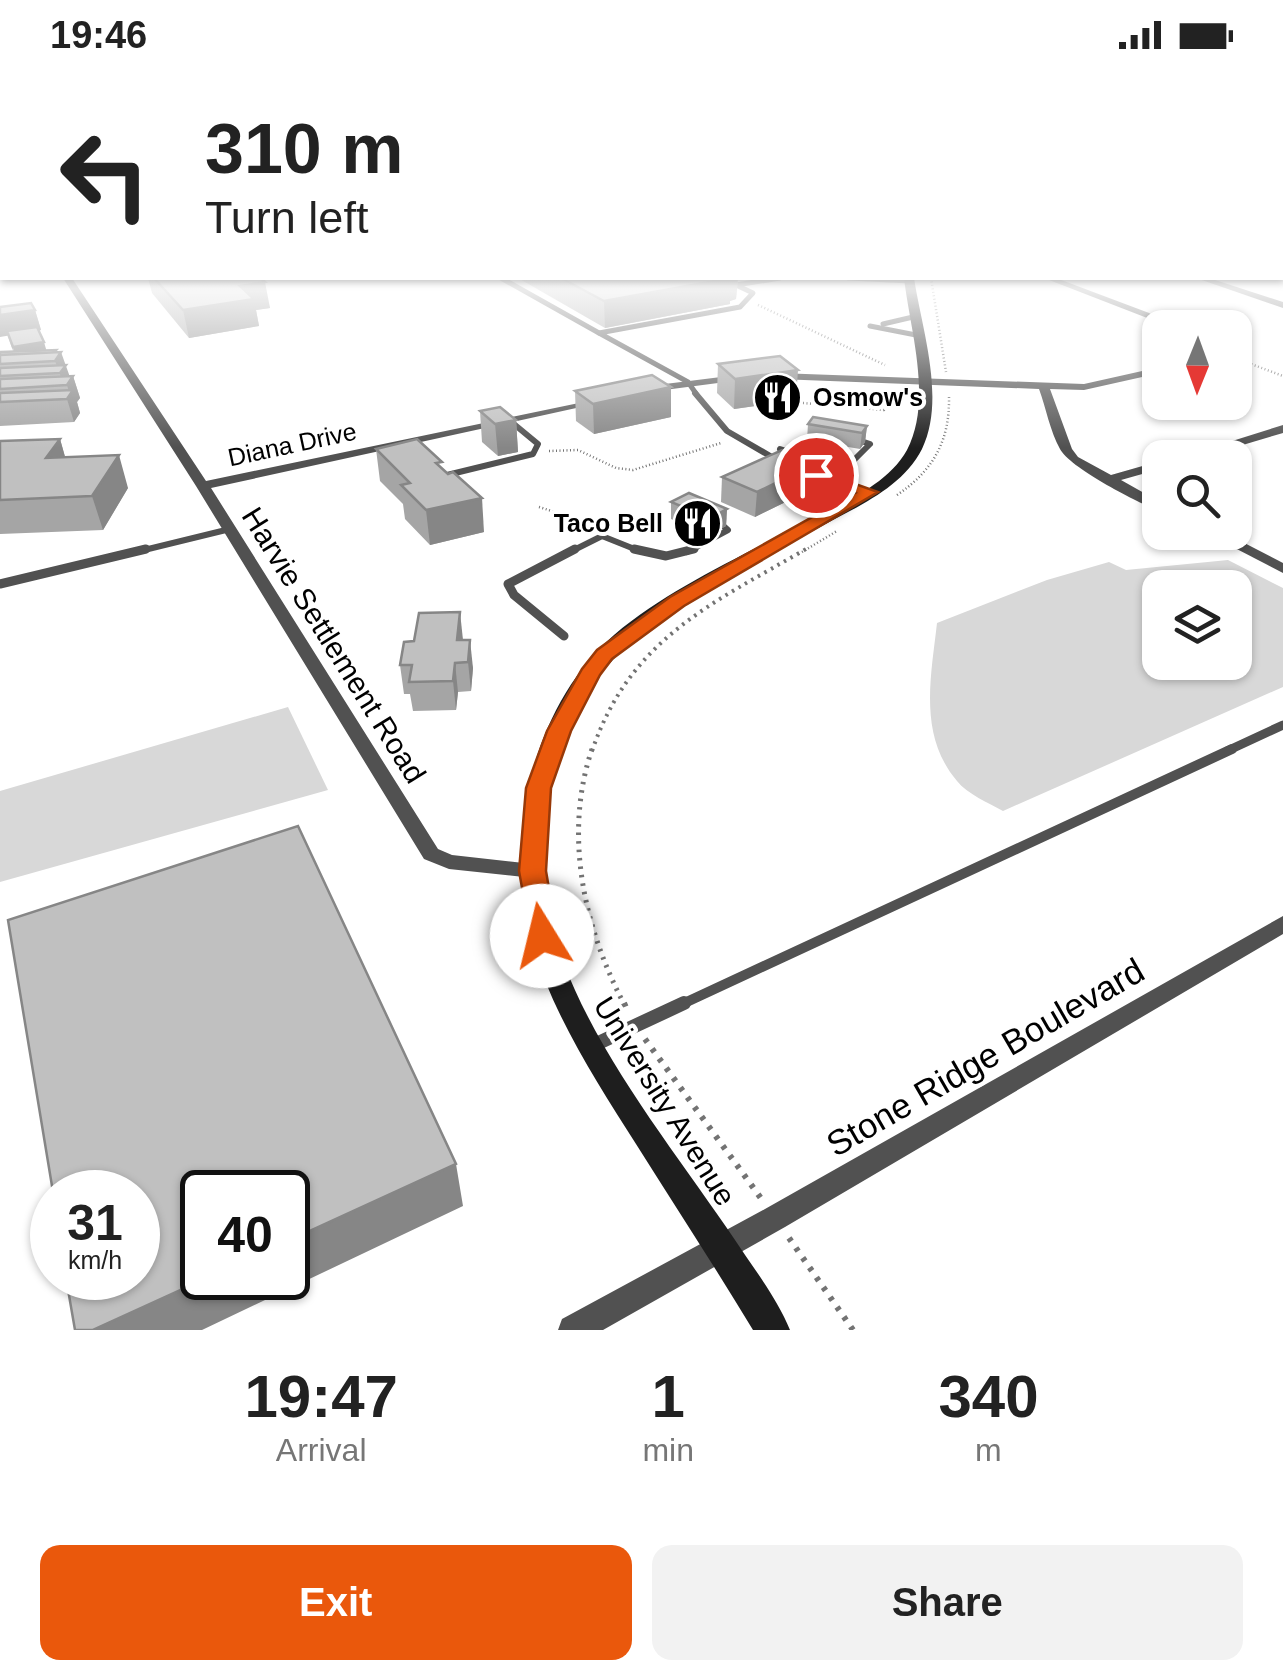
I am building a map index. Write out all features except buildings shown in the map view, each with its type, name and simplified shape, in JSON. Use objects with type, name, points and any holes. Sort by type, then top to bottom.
[{"type":"street","name":"Harvie Settlement Road","points":[[102,331],[431,854],[449,862],[533,871]]},
{"type":"street","name":"University Avenue","points":[[773,1330],[592,1046],[559,984],[542,936],[533,871],[538,788],[546,760],[579,693],[604,654],[677,601],[876,498],[916,446],[926,418],[916,331]]},
{"type":"street","points":[[766,376],[1093,386],[1142,374]]},
{"type":"street","points":[[638,391],[750,377]]},
{"type":"street","points":[[1043,385],[1066,450],[1074,460],[1142,498]]},
{"type":"street","name":"Diana Drive","points":[[203,486],[619,395]]},
{"type":"street","points":[[1243,440],[1283,428]]},
{"type":"street","points":[[1107,480],[1142,469]]},
{"type":"street","points":[[1246,550],[1283,569]]},
{"type":"street","name":"Stone Ridge Boulevard","points":[[574,1330],[1283,924]]},
{"type":"lane","points":[[595,331],[688,382],[706,410],[740,440],[791,466],[876,498]]},
{"type":"lane","points":[[599,333],[610,331]]},
{"type":"lane","points":[[444,476],[533,454],[538,444],[509,420]]},
{"type":"lane","points":[[780,449],[827,465],[849,464],[870,444],[847,438]]},
{"type":"lane","points":[[564,636],[514,595],[508,584],[518,574],[602,536],[652,556],[679,556],[728,530],[708,518]]},
{"type":"lane","points":[[0,584],[230,529]]},
{"type":"lane","points":[[592,1046],[1283,724]]},
{"type":"path","points":[[813,331],[887,366]]},
{"type":"path","points":[[876,498],[915,484],[933,465],[949,433],[948,380],[940,331]]},
{"type":"path","points":[[1252,364],[1283,376]]},
{"type":"path","points":[[803,403],[884,410],[892,387]]},
{"type":"path","points":[[536,449],[578,450],[616,468],[633,470],[740,440]]},
{"type":"path","points":[[539,507],[580,520]]},
{"type":"path","points":[[851,523],[691,616],[630,675],[589,746],[579,795],[578,851],[598,951],[634,1024],[854,1330]]},
{"type":"shaded area","points":[[1228,560],[1248,570],[1142,570],[1142,680],[1252,680],[1252,572],[1283,588],[1283,687],[1003,811],[957,781],[937,744],[930,685],[937,623],[1047,580],[1109,562],[1126,570]]},
{"type":"shaded area","points":[[288,707],[328,790],[0,882],[0,791]]},
{"type":"place","name":"Osmow's","points":[[778,397]]},
{"type":"place","name":"Taco Bell","points":[[698,523]]},
{"type":"route","points":[[542,936],[533,871],[538,788],[559,731],[590,674],[604,654],[677,601],[869,492],[816,475]]}]
